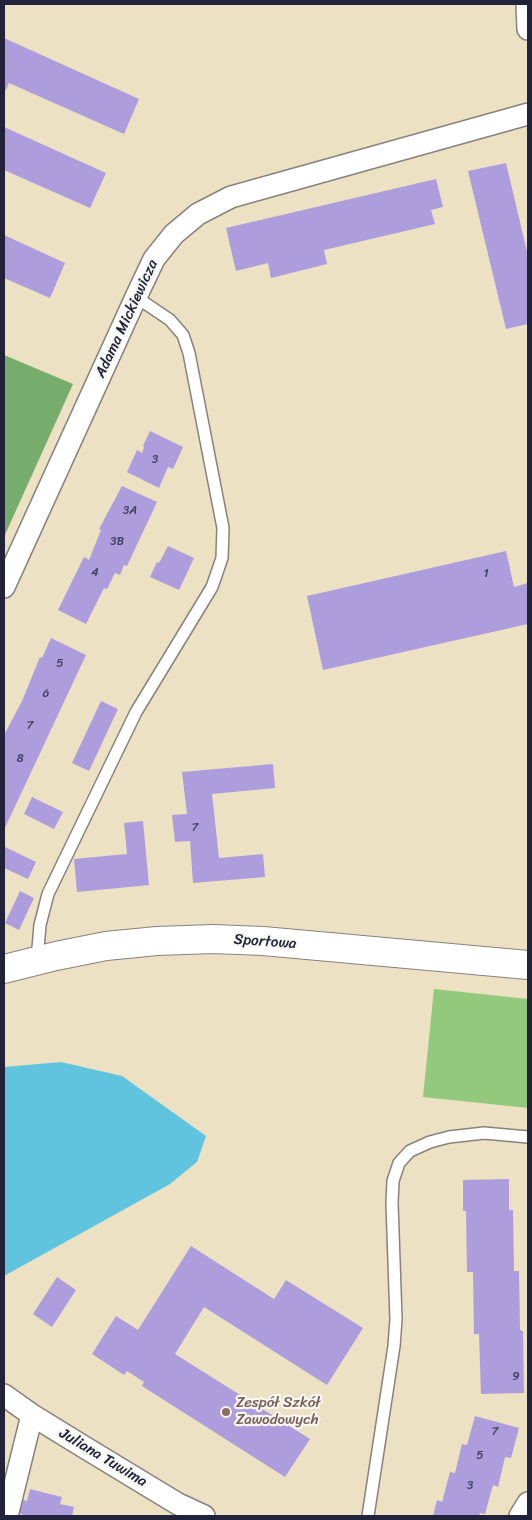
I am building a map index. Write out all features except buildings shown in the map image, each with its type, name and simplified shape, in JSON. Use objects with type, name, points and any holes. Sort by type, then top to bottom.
[{"type":"street","points":[[526,4],[528,29]]},
{"type":"street","name":"Adama Mickiewicza","points":[[4,587],[154,259],[174,234],[198,214],[230,197],[528,114]]},
{"type":"street","name":"Sportowa","points":[[4,969],[106,946],[157,941],[213,939],[263,941],[528,965]]},
{"type":"street","name":"Juliana Tuwima","points":[[4,1395],[32,1415],[178,1504],[204,1516]]},
{"type":"street","points":[[8,1516],[32,1415]]},
{"type":"street","points":[[520,1516],[528,1503]]},
{"type":"lane","points":[[38,960],[40,924],[48,894],[136,712],[212,587],[222,558],[222,528],[189,354],[183,335],[170,320],[136,297]]},
{"type":"lane","points":[[368,1516],[394,1346],[396,1319],[392,1203],[393,1181],[399,1164],[410,1151],[430,1142],[449,1137],[484,1133],[528,1137]]},
{"type":"green space","points":[[4,355],[73,384],[4,537]]},
{"type":"green space","points":[[434,989],[528,999],[528,1108],[423,1097]]},
{"type":"water","points":[[61,1062],[122,1076],[206,1136],[197,1162],[170,1184],[4,1276],[4,1067]]},
{"type":"place","name":"Zespół Szkół Zawodowych","points":[[226,1412]]}]
